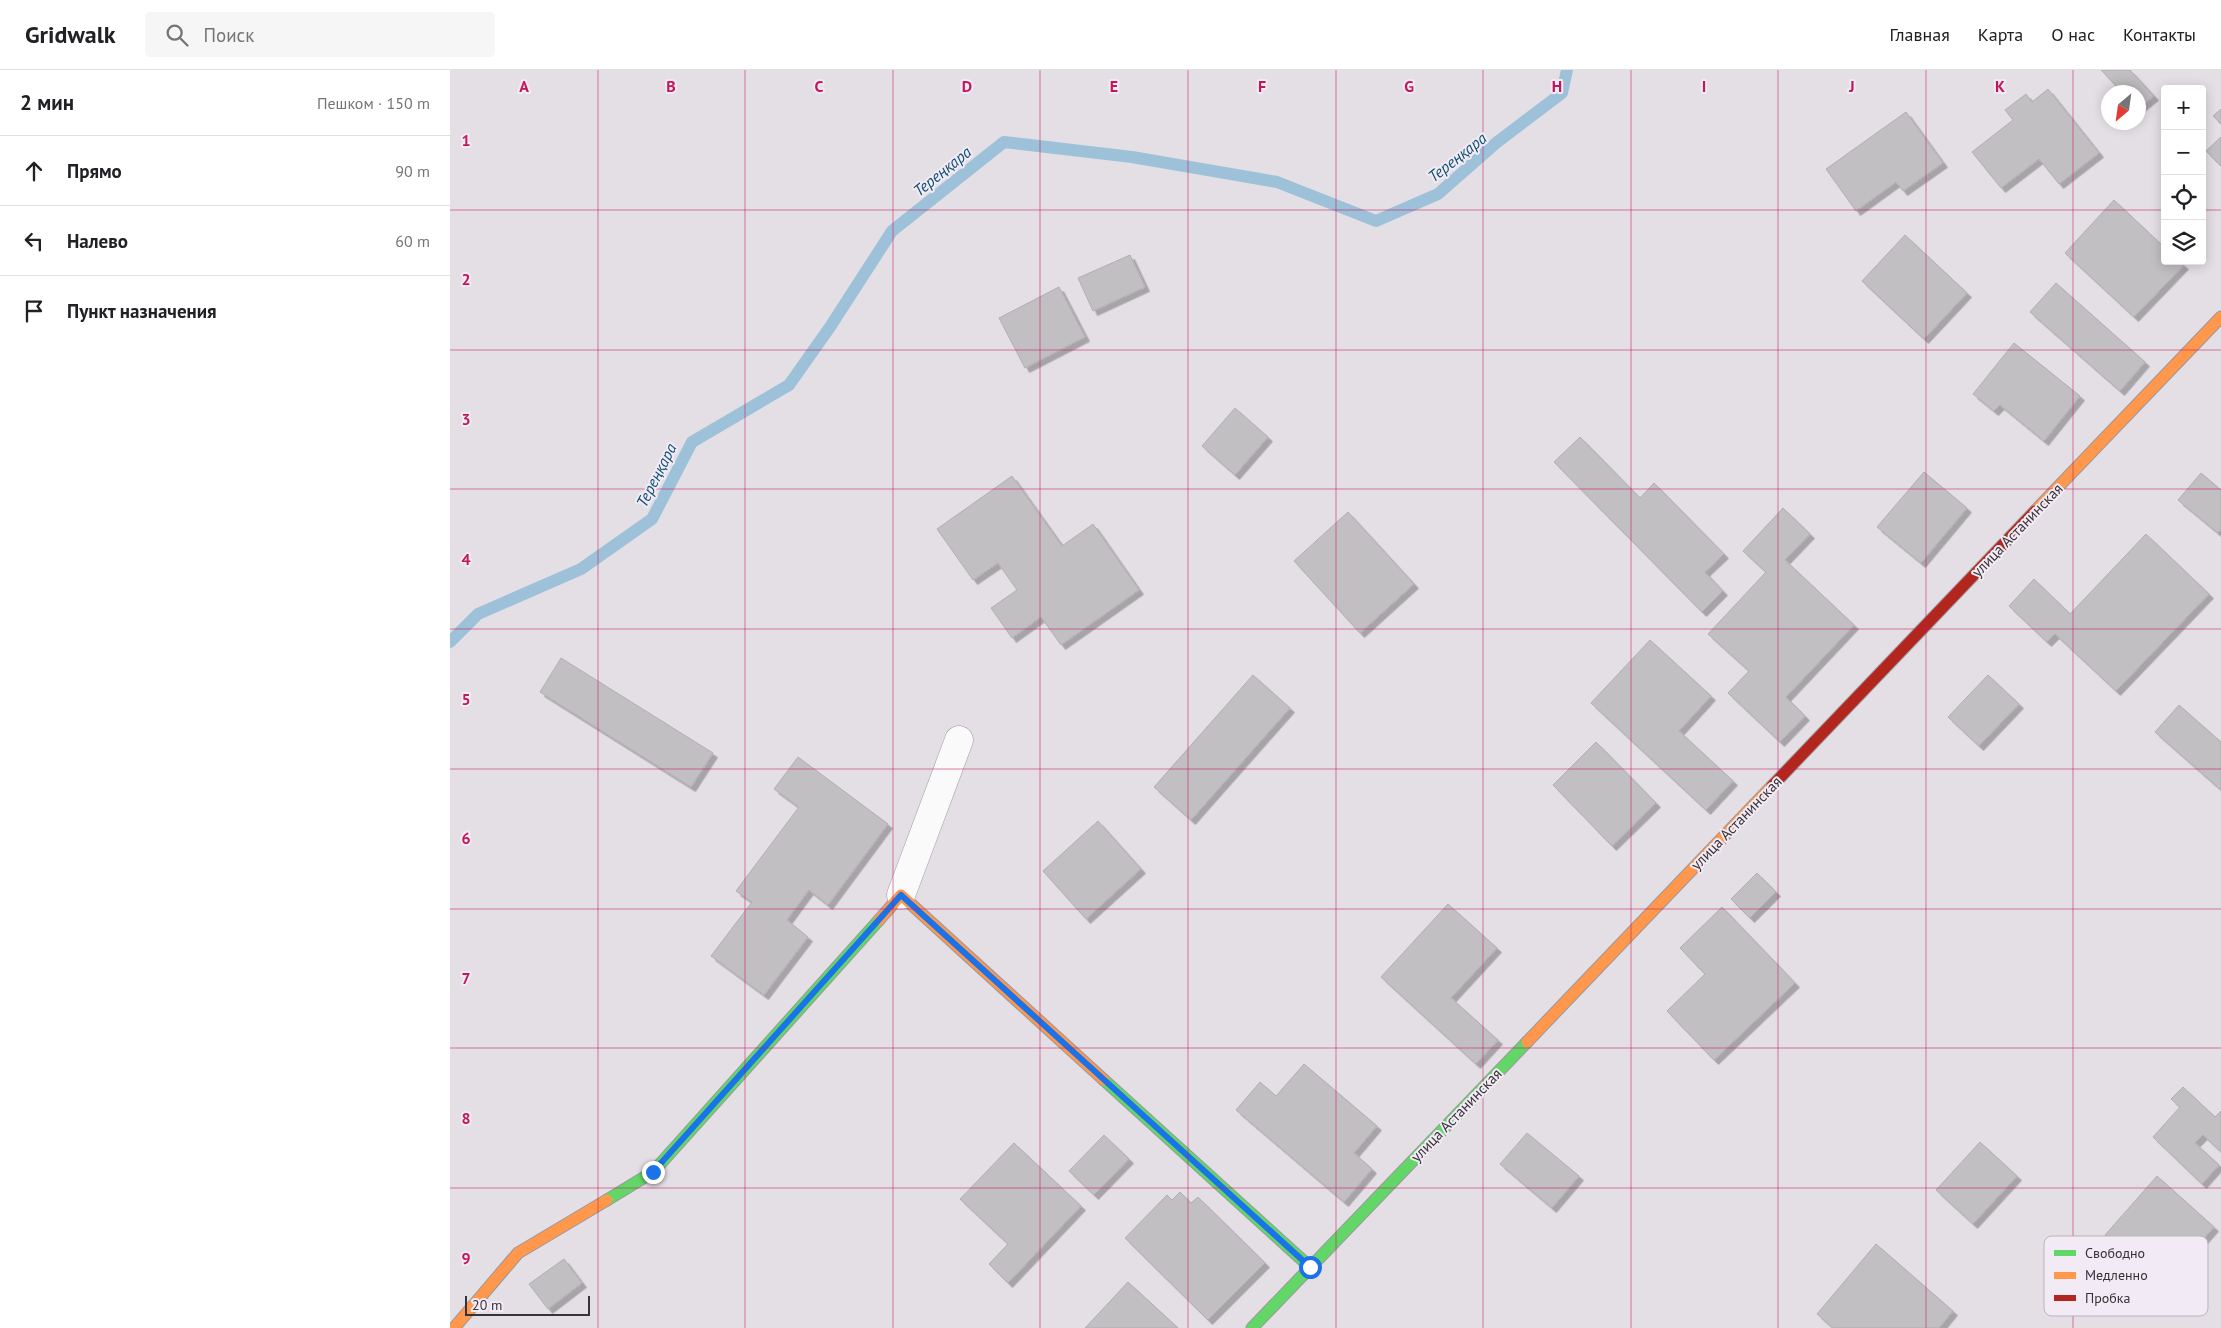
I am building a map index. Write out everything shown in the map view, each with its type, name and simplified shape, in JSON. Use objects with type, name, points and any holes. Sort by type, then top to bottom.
[{"type":"street","name":"улица Астанинская","points":[[1252,1328],[2221,318]]},
{"type":"street","points":[[454,1328],[518,1253],[653,1172],[901,895],[959,740]]},
{"type":"street","points":[[901,895],[1310,1267]]},
{"type":"building","points":[[2101,70],[2130,70],[2144,85],[2115,85]]},
{"type":"building","points":[[2146,87],[2154,96],[2146,102]]},
{"type":"building","points":[[2048,89],[2099,153],[2059,184],[2039,159],[2001,188],[1972,152],[2013,120],[2005,110],[2026,94],[2032,102]]},
{"type":"building","points":[[2221,109],[2221,124],[2213,116]]},
{"type":"building","points":[[1906,112],[1943,163],[1903,191],[1896,182],[1856,211],[1826,169]]},
{"type":"building","points":[[2221,137],[2221,166],[2206,151]]},
{"type":"building","points":[[2114,200],[2161,244],[2161,265],[2184,265],[2134,317],[2065,253]]},
{"type":"building","points":[[1905,235],[1967,293],[1924,339],[1862,281]]},
{"type":"building","points":[[1130,255],[1145,287],[1093,311],[1078,278]]},
{"type":"building","points":[[2056,283],[2145,362],[2120,391],[2030,312]]},
{"type":"building","points":[[1059,287],[1085,337],[1025,368],[999,318]]},
{"type":"building","points":[[2014,343],[2080,396],[2044,441],[2000,405],[1994,411],[1973,394]]},
{"type":"building","points":[[1235,408],[1268,437],[1235,475],[1202,446]]},
{"type":"building","points":[[1580,437],[1640,498],[1654,483],[1724,554],[1705,572],[1723,591],[1702,612],[1554,462]]},
{"type":"building","points":[[1924,472],[1967,508],[1921,563],[1877,527]]},
{"type":"building","points":[[2201,473],[2221,490],[2221,529],[2218,533],[2178,500]]},
{"type":"building","points":[[1012,476],[1062,546],[1093,524],[1139,590],[1061,645],[1041,617],[1012,638],[991,608],[1017,590],[998,563],[973,580],[937,529]]},
{"type":"building","points":[[1783,508],[1810,534],[1785,560],[1854,625],[1786,697],[1805,716],[1780,742],[1728,693],[1749,671],[1708,634],[1766,572],[1743,551]]},
{"type":"building","points":[[1348,512],[1414,584],[1360,633],[1294,561]]},
{"type":"building","points":[[2146,534],[2209,594],[2116,691],[2055,634],[2047,642],[2009,606],[2034,579],[2070,614]]},
{"type":"building","points":[[1650,640],[1711,696],[1679,731],[1733,781],[1706,810],[1591,703]]},
{"type":"building","points":[[561,658],[713,753],[691,787],[540,692]]},
{"type":"building","points":[[1253,675],[1290,708],[1191,820],[1154,787]]},
{"type":"building","points":[[1988,675],[2019,704],[1979,746],[1948,717]]},
{"type":"building","points":[[2179,705],[2221,742],[2221,790],[2155,732]]},
{"type":"building","points":[[1596,742],[1656,803],[1612,846],[1553,785]]},
{"type":"building","points":[[798,757],[888,824],[828,905],[809,890],[787,920],[808,937],[764,995],[711,956],[752,902],[736,891],[799,807],[774,789]]},
{"type":"building","points":[[1098,821],[1141,869],[1086,919],[1043,871]]},
{"type":"building","points":[[1757,873],[1776,892],[1750,918],[1731,899]]},
{"type":"building","points":[[1448,904],[1497,948],[1451,998],[1498,1040],[1476,1064],[1381,977]]},
{"type":"building","points":[[1722,907],[1795,983],[1714,1060],[1667,1011],[1705,974],[1680,948]]},
{"type":"building","points":[[1304,1064],[1377,1126],[1354,1153],[1372,1169],[1344,1202],[1236,1110],[1260,1082],[1276,1096]]},
{"type":"building","points":[[2183,1087],[2215,1117],[2221,1111],[2221,1152],[2203,1135],[2195,1143],[2219,1165],[2202,1184],[2153,1137],[2180,1107],[2171,1099]]},
{"type":"building","points":[[1527,1133],[1579,1176],[1552,1208],[1500,1164]]},
{"type":"building","points":[[1104,1135],[1129,1159],[1094,1195],[1069,1171]]},
{"type":"building","points":[[1980,1142],[2017,1176],[1973,1224],[1936,1190]]},
{"type":"building","points":[[1014,1143],[1081,1206],[1008,1283],[989,1264],[1008,1244],[960,1199]]},
{"type":"building","points":[[2157,1176],[2214,1227],[2206,1236],[2105,1235]]},
{"type":"building","points":[[1180,1192],[1191,1203],[1198,1197],[1265,1263],[1208,1320],[1125,1238],[1167,1195],[1172,1200]]},
{"type":"building","points":[[1876,1244],[1953,1311],[1939,1328],[1833,1328],[1817,1314]]},
{"type":"building","points":[[564,1259],[582,1283],[548,1309],[529,1284]]},
{"type":"building","points":[[1128,1282],[1178,1328],[1085,1328]]},
{"type":"waterway","name":"Тереңқара","points":[[450,642],[478,614],[581,569],[652,519],[692,442],[789,385],[830,327],[892,231],[1004,142],[1132,157],[1277,182],[1376,221],[1438,194],[1496,143],[1562,93],[1567,70]]},
{"type":"traffic: fast","points":[[607,1200],[653,1172],[879,920]]},
{"type":"traffic: fast","points":[[1252,1328],[1527,1042]]},
{"type":"traffic: fast","points":[[1104,1080],[1310,1267]]},
{"type":"traffic: slow","points":[[2035,511],[2221,317]]},
{"type":"traffic: slow","points":[[1527,1042],[1772,786]]},
{"type":"traffic: slow","points":[[879,920],[901,895],[1104,1080]]},
{"type":"traffic: slow","points":[[454,1328],[518,1253],[607,1200]]},
{"type":"traffic: jam","points":[[1772,786],[2035,511]]},
{"type":"route","points":[[653,1172],[901,895],[1310,1267]]}]
